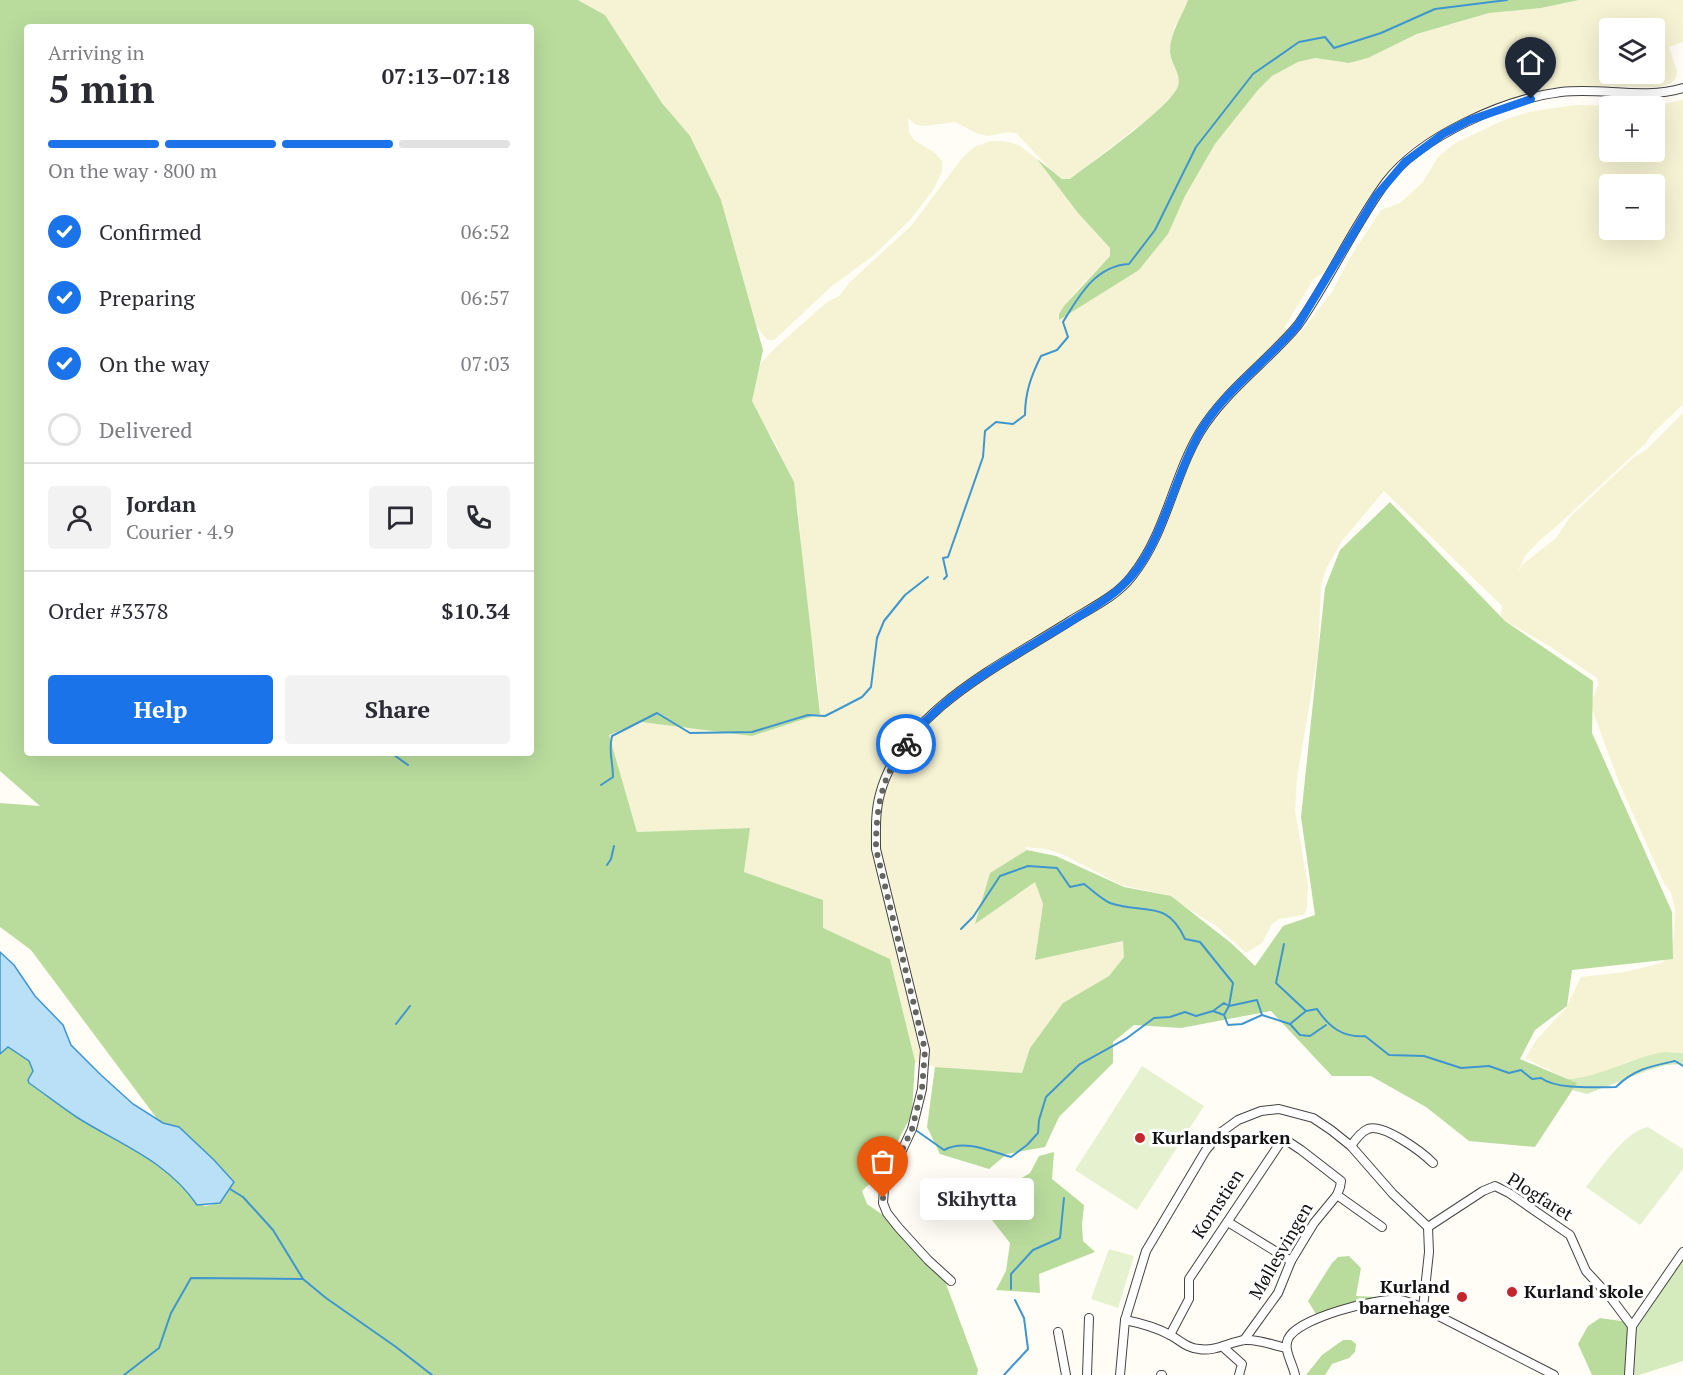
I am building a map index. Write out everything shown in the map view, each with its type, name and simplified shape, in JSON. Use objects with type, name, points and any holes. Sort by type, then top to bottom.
[{"type":"street","points":[[951,1281],[898,1227],[887,1213],[883,1203],[884,1189],[912,1129],[922,1089],[925,1050],[876,849],[876,824],[880,795],[897,755],[914,732],[936,709],[960,691],[1108,598],[1133,575],[1155,537],[1198,434],[1213,412],[1284,342],[1298,325],[1376,196],[1405,162],[1443,134],[1470,120],[1531,99],[1561,92],[1658,94],[1683,88]]},
{"type":"street","points":[[1120,1375],[1125,1320],[1146,1251],[1206,1150],[1220,1133],[1238,1120],[1261,1111],[1279,1109],[1313,1118],[1331,1130],[1351,1146],[1393,1194],[1428,1227],[1429,1252],[1423,1308]]},
{"type":"street","points":[[1351,1146],[1368,1129],[1378,1129],[1416,1148],[1433,1163]]},
{"type":"street","name":"Kornstien","points":[[1170,1335],[1189,1299],[1189,1280],[1280,1143],[1286,1140],[1341,1181],[1336,1195]]},
{"type":"street","name":"Plogfaret","points":[[1428,1227],[1494,1186],[1509,1192],[1570,1235],[1586,1271],[1611,1298],[1632,1326]]},
{"type":"street","name":"Møllesvingen","points":[[1244,1340],[1278,1293],[1291,1261],[1314,1222],[1336,1195],[1382,1227]]},
{"type":"street","points":[[1228,1222],[1291,1261]]},
{"type":"street","points":[[1629,1375],[1632,1326],[1683,1252]]},
{"type":"street","points":[[1295,1375],[1286,1348],[1288,1338],[1296,1329],[1335,1311],[1385,1300],[1400,1300],[1423,1308],[1554,1375]]},
{"type":"street","points":[[1088,1375],[1089,1318]]},
{"type":"street","points":[[1125,1320],[1140,1323],[1170,1335],[1187,1347],[1201,1350],[1222,1347],[1244,1340],[1262,1341],[1286,1348]]},
{"type":"street","points":[[1058,1332],[1066,1375]]},
{"type":"street","points":[[1222,1347],[1242,1364],[1239,1375]]},
{"type":"shaded area","points":[[579,0],[1188,0],[1171,40],[1170,54],[1179,77],[1179,84],[1174,93],[1154,114],[1070,179],[1063,179],[1052,171],[1016,133],[1007,132],[989,136],[978,134],[955,122],[925,126],[916,125],[908,118],[909,132],[914,140],[935,153],[942,161],[942,172],[933,190],[910,220],[874,255],[832,286],[774,340],[767,340],[757,327],[685,132],[659,98],[605,15]]},
{"type":"shaded area","points":[[1579,0],[1683,0],[1683,42],[1669,47],[1677,71],[1676,78],[1671,83],[1659,87],[1582,86],[1546,89],[1510,99],[1475,113],[1417,145],[1403,155],[1382,178],[1324,272],[1313,280],[1284,328],[1299,334],[1332,292],[1351,256],[1381,210],[1400,203],[1423,182],[1438,157],[1455,143],[1504,120],[1528,112],[1574,105],[1599,105],[1599,162],[1665,162],[1665,104],[1683,100],[1683,404],[1650,436],[1646,443],[1539,541],[1525,556],[1518,572],[1523,564],[1556,538],[1570,517],[1633,458],[1646,450],[1683,413],[1683,1053],[1665,1052],[1629,1061],[1584,1078],[1567,1079],[1525,1058],[1537,1039],[1566,1008],[1581,977],[1625,972],[1662,963],[1674,939],[1675,909],[1671,893],[1664,883],[1620,785],[1592,709],[1592,700],[1598,685],[1597,678],[1504,620],[1501,616],[1502,606],[1384,491],[1342,541],[1327,567],[1321,585],[1318,654],[1297,778],[1295,811],[1308,885],[1307,908],[1304,915],[1279,919],[1272,924],[1262,943],[1246,953],[1215,925],[1162,894],[1121,885],[1064,855],[1046,849],[1025,847],[1027,850],[990,873],[976,923],[1035,881],[1043,904],[1035,960],[1124,941],[1124,957],[1109,976],[1063,1003],[1030,1048],[1022,1074],[935,1067],[915,1062],[890,959],[822,928],[823,900],[744,872],[750,828],[637,832],[609,735],[641,722],[752,736],[820,714],[817,676],[804,607],[798,509],[777,446],[750,401],[761,363],[827,302],[839,296],[851,281],[911,226],[963,157],[974,147],[990,141],[1004,141],[1019,145],[1037,159],[1078,213],[1110,248],[1110,256],[1076,291],[1059,314],[1139,270],[1168,234],[1185,196],[1215,144],[1272,76],[1298,62],[1315,58],[1349,63],[1368,58],[1418,34],[1489,13],[1541,8]]},
{"type":"green space","points":[[0,0],[578,0],[605,15],[662,103],[690,136],[721,200],[763,350],[752,401],[794,482],[820,714],[752,736],[641,722],[609,735],[637,832],[750,828],[744,872],[823,900],[823,928],[890,959],[915,1061],[912,1114],[881,1173],[862,1191],[867,1204],[883,1215],[945,1281],[978,1370],[977,1375],[0,1375],[0,1054],[8,1047],[29,1061],[33,1071],[29,1083],[78,1118],[158,1165],[185,1189],[194,1202],[205,1206],[220,1203],[31,950],[0,927],[0,803],[40,806],[0,771]]},
{"type":"green space","points":[[1188,0],[1579,0],[1541,8],[1489,13],[1417,34],[1368,58],[1349,63],[1315,58],[1298,62],[1272,76],[1215,144],[1185,196],[1168,234],[1139,270],[1059,320],[1059,314],[1064,306],[1110,256],[1110,248],[1078,213],[1037,159],[1062,179],[1070,179],[1146,121],[1172,96],[1179,82],[1170,51],[1171,44],[1174,31]]},
{"type":"green space","points":[[1390,502],[1505,621],[1593,681],[1592,733],[1672,912],[1673,959],[1572,970],[1567,1006],[1535,1030],[1520,1059],[1577,1083],[1535,1147],[1469,1141],[1426,1107],[1371,1076],[1332,1076],[1271,1011],[1181,1028],[1134,1025],[1113,1042],[1113,1063],[1059,1117],[1045,1147],[1007,1154],[989,1169],[940,1154],[927,1127],[935,1067],[1022,1073],[1030,1048],[1063,1003],[1109,976],[1124,957],[1123,941],[1035,960],[1043,904],[1035,882],[975,924],[990,873],[1027,850],[1056,856],[1124,887],[1171,896],[1231,943],[1255,966],[1283,926],[1315,915],[1301,817],[1325,588],[1340,550]]},
{"type":"green space","points":[[1665,1052],[1683,1053],[1683,1064],[1666,1065],[1646,1071],[1587,1094],[1572,1090],[1576,1083],[1567,1079],[1593,1075],[1640,1058]]},
{"type":"green space","name":"Kurlandsparken","points":[[1142,1066],[1204,1106],[1137,1210],[1075,1170]]},
{"type":"green space","points":[[1648,1127],[1683,1149],[1683,1169],[1640,1225],[1586,1187],[1622,1143],[1639,1130]]},
{"type":"green space","points":[[1054,1152],[1052,1179],[1084,1205],[1083,1241],[1095,1252],[1039,1274],[1040,1293],[996,1290],[1006,1271],[1010,1243],[974,1197],[1015,1182],[1030,1173],[1039,1156]]},
{"type":"green space","points":[[1109,1249],[1134,1256],[1118,1308],[1091,1299]]},
{"type":"green space","points":[[1349,1256],[1361,1268],[1356,1296],[1378,1297],[1377,1301],[1346,1304],[1316,1314],[1308,1301],[1332,1263],[1338,1257]]},
{"type":"green space","points":[[1683,1256],[1683,1361],[1639,1375],[1630,1375],[1634,1335],[1640,1319]]},
{"type":"green space","points":[[1600,1318],[1628,1322],[1629,1375],[1592,1375],[1578,1344],[1588,1326]]},
{"type":"green space","points":[[1343,1340],[1351,1340],[1356,1344],[1355,1352],[1349,1358],[1332,1364],[1325,1375],[1306,1375],[1322,1355]]},
{"type":"water","points":[[0,952],[14,965],[35,996],[63,1025],[71,1045],[101,1075],[133,1104],[163,1123],[179,1127],[234,1182],[220,1203],[197,1205],[185,1190],[158,1165],[78,1118],[29,1083],[28,1080],[33,1071],[29,1061],[8,1047],[0,1054]]},
{"type":"waterway","points":[[944,579],[947,576],[943,558],[948,557],[983,457],[985,431],[996,422],[1013,424],[1025,415],[1027,392],[1037,363],[1041,356],[1057,350],[1068,337],[1063,322],[1075,302],[1097,276],[1117,266],[1129,264],[1155,230],[1196,147],[1253,74],[1299,42],[1325,37],[1334,48],[1381,33],[1435,9],[1507,0]]},
{"type":"waterway","points":[[601,785],[613,777],[612,736],[657,713],[690,733],[752,732],[808,715],[825,716],[862,697],[871,687],[877,638],[884,621],[905,595],[928,577]]},
{"type":"waterway","points":[[395,756],[408,765]]},
{"type":"waterway","points":[[607,865],[614,846]]},
{"type":"waterway","points":[[961,929],[973,917],[1000,876],[1028,866],[1057,868],[1070,887],[1084,884],[1110,903],[1162,913],[1178,926],[1185,939],[1200,942],[1233,983],[1229,1006],[1224,1015]]},
{"type":"waterway","points":[[1284,944],[1276,983],[1306,1011]]},
{"type":"waterway","points":[[917,1131],[944,1150],[969,1146],[1011,1157],[1038,1133],[1039,1120],[1046,1097],[1080,1064],[1127,1038],[1154,1018],[1170,1017],[1185,1012],[1196,1016],[1213,1011],[1224,1003],[1229,1006],[1257,1000],[1262,1015],[1290,1024],[1306,1011],[1317,1009],[1337,1030],[1350,1035],[1365,1036],[1389,1055],[1424,1056],[1461,1068],[1489,1066],[1509,1073],[1521,1070],[1532,1079],[1541,1078],[1567,1086],[1616,1087],[1630,1076],[1651,1067],[1675,1061],[1683,1066]]},
{"type":"waterway","points":[[396,1024],[410,1006]]},
{"type":"waterway","points":[[1213,1011],[1224,1015],[1228,1025],[1242,1024],[1262,1015]]},
{"type":"waterway","points":[[1290,1024],[1300,1035],[1310,1036],[1326,1025]]},
{"type":"waterway","points":[[230,1189],[243,1197],[273,1230],[303,1279],[432,1375]]},
{"type":"waterway","points":[[1011,1289],[1011,1274],[1033,1250],[1060,1238],[1064,1198]]},
{"type":"waterway","points":[[124,1375],[159,1348],[171,1313],[191,1278],[303,1279]]},
{"type":"waterway","points":[[1004,1375],[1028,1349],[1024,1318],[1015,1300]]},
{"type":"way so far","points":[[883,1198],[884,1189],[912,1129],[922,1089],[925,1050],[876,849],[876,824],[880,795],[897,755],[906,744]]},
{"type":"place","name":"Kurlandsparken","points":[[1140,1138]]},
{"type":"place","name":"Skihytta","points":[[883,1198]]},
{"type":"place","name":"Kurland skole","points":[[1512,1292]]},
{"type":"place","name":"Kurland barnehage","points":[[1462,1297]]},
{"type":"route","points":[[906,744],[936,709],[960,691],[1108,598],[1133,575],[1155,537],[1198,434],[1213,412],[1284,342],[1298,325],[1376,196],[1405,162],[1443,134],[1470,120],[1531,99]]}]
